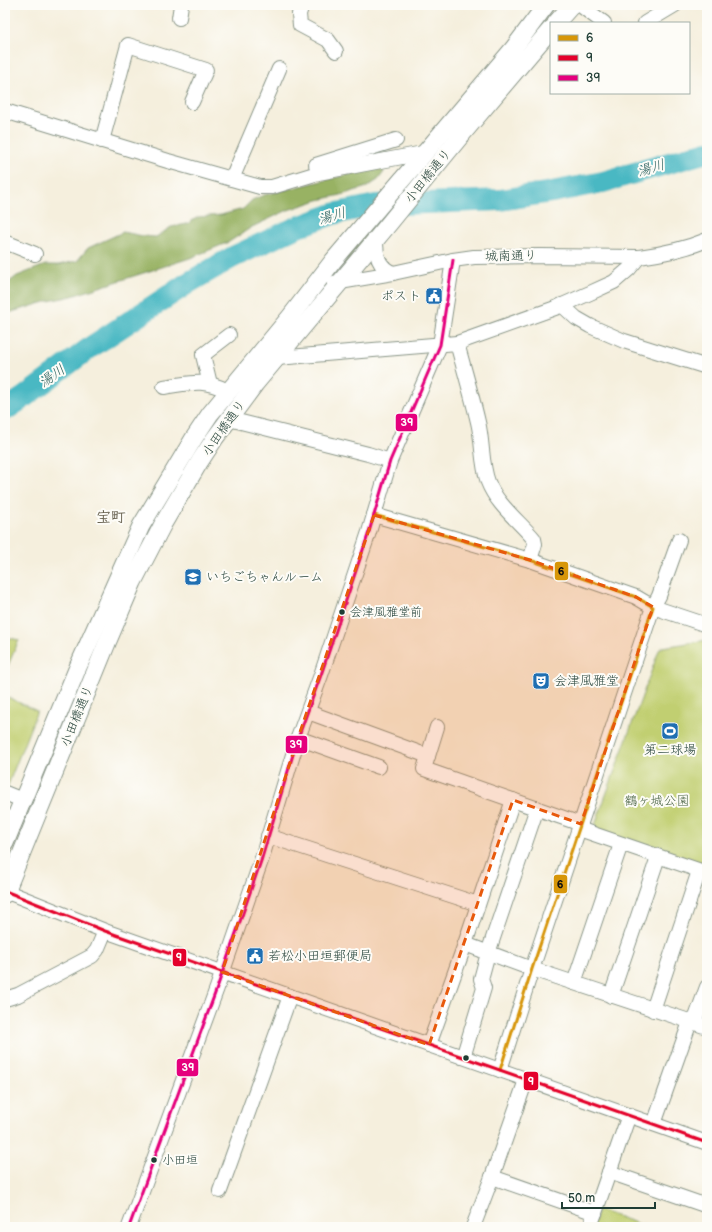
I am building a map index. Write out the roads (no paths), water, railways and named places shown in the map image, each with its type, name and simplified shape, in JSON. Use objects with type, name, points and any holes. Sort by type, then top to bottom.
[{"type":"main road","name":"小田橋通り","points":[[5,843],[81,660],[141,526],[194,438],[228,391],[333,261],[513,49],[546,5]]},
{"type":"main road","points":[[557,22],[572,5]]},
{"type":"main road","name":"小田橋通り","points":[[5,892],[133,582],[185,485],[215,438],[255,384],[550,30]]},
{"type":"street","points":[[302,5],[299,14],[300,25],[328,40],[336,51]]},
{"type":"street","points":[[580,5],[603,22]]},
{"type":"street","points":[[647,22],[675,5]]},
{"type":"street","points":[[102,141],[128,45],[206,70],[192,102]]},
{"type":"street","points":[[232,179],[279,69]]},
{"type":"street","points":[[5,112],[232,179],[264,187],[272,187],[318,173],[421,156]]},
{"type":"street","points":[[264,187],[264,182],[396,140]]},
{"type":"street","points":[[376,240],[377,257],[383,268],[393,274]]},
{"type":"street","name":"城南通り","points":[[314,285],[340,283],[393,274],[453,260],[474,257],[639,257],[683,248],[707,240]]},
{"type":"street","points":[[5,242],[35,254]]},
{"type":"street","points":[[277,358],[457,343],[562,305],[614,282],[629,269],[639,257]]},
{"type":"street","points":[[129,1227],[222,972],[268,836],[298,738],[374,515],[384,478],[440,344],[453,260]]},
{"type":"street","points":[[562,305],[585,324],[624,341],[707,367]]},
{"type":"street","points":[[210,384],[203,355],[229,335]]},
{"type":"street","points":[[457,343],[478,422],[488,482],[507,511],[534,539],[535,544],[530,560]]},
{"type":"street","points":[[164,387],[200,382],[228,391]]},
{"type":"street","points":[[229,419],[368,454],[390,462]]},
{"type":"street","points":[[374,515],[530,560],[636,597],[653,607],[707,625]]},
{"type":"street","points":[[500,1070],[532,969],[653,607],[659,596],[679,540]]},
{"type":"street","points":[[308,712],[428,756]]},
{"type":"street","points":[[437,727],[424,769],[537,808],[621,844],[703,872],[653,1010]]},
{"type":"street","points":[[298,738],[379,768]]},
{"type":"street","points":[[5,793],[22,800]]},
{"type":"street","points":[[429,1045],[513,800]]},
{"type":"street","points":[[462,1057],[484,988],[481,979],[488,953],[537,808]]},
{"type":"street","points":[[268,836],[478,904]]},
{"type":"street","points":[[574,982],[621,844]]},
{"type":"street","points":[[611,996],[658,857]]},
{"type":"street","points":[[5,892],[105,931],[707,1143]]},
{"type":"street","points":[[5,999],[18,995],[92,956],[97,950],[105,931]]},
{"type":"street","points":[[464,944],[532,969],[697,1024]]},
{"type":"street","points":[[654,1124],[697,1024],[707,987]]},
{"type":"street","points":[[220,1191],[290,996]]},
{"type":"street","points":[[473,1227],[526,1080]]},
{"type":"street","points":[[590,1227],[629,1115]]},
{"type":"street","points":[[609,1172],[707,1206]]},
{"type":"street","points":[[492,1177],[595,1213]]},
{"type":"waterway","name":"湯川","points":[[5,410],[91,347],[188,283],[233,257],[295,228],[333,214],[376,205],[500,200],[552,192],[603,182],[707,152]]},
{"type":"place","name":"ポスト","points":[[434,296]]},
{"type":"place","name":"いちごちゃんルーム","points":[[193,577]]},
{"type":"place","name":"会津風雅堂前","points":[[342,612]]},
{"type":"place","name":"会津風雅堂","points":[[541,681]]},
{"type":"place","name":"第二球場","points":[[670,731]]},
{"type":"place","name":"若松小田垣郵便局","points":[[255,956]]},
{"type":"place","name":"小田垣","points":[[154,1160]]},
{"type":"district","name":"宝町","points":[[111,517]]},
{"type":"park label","name":"鶴ヶ城公園","points":[[657,801]]}]
